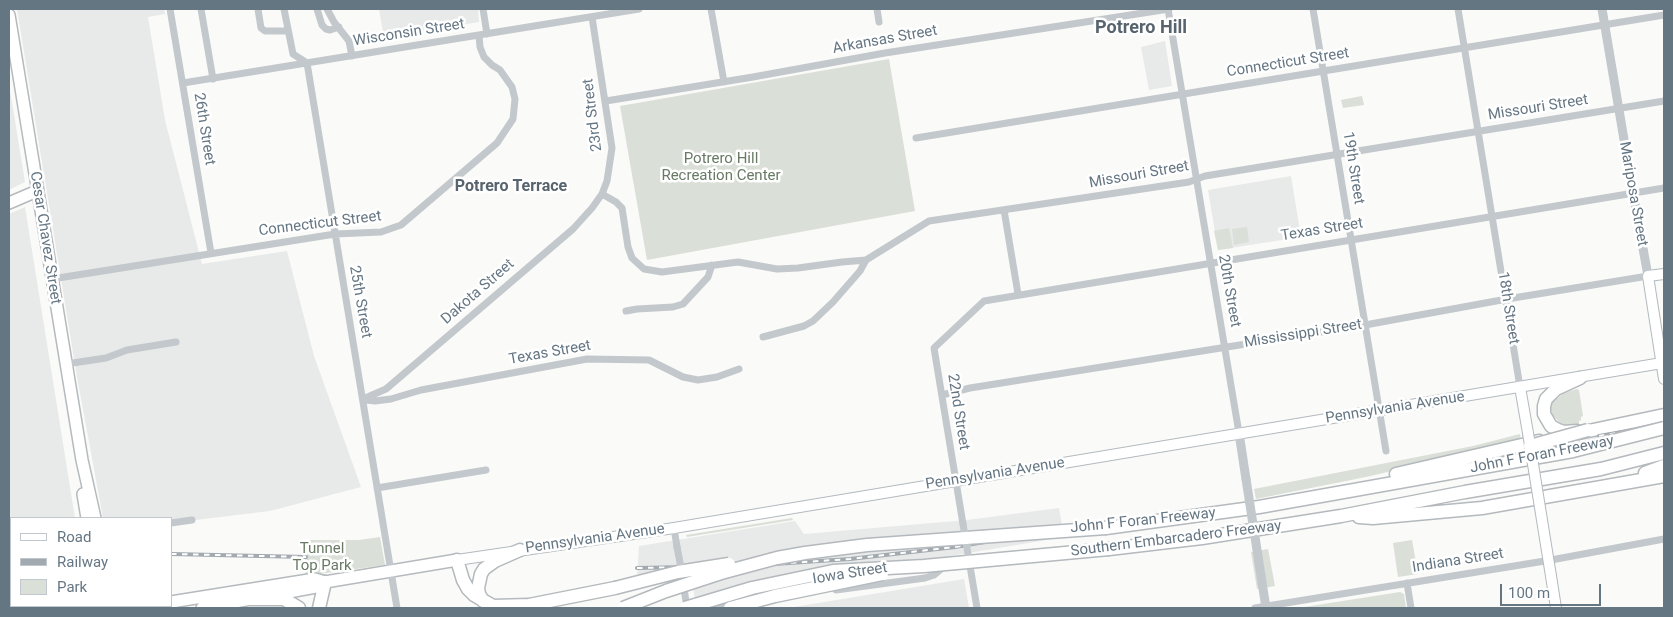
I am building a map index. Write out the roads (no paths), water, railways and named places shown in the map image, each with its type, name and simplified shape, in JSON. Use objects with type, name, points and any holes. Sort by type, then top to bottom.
[{"type":"highway","points":[[1580,378],[1556,389],[1546,399],[1544,414],[1547,421],[1558,430],[1564,432],[1588,430]]},
{"type":"highway","points":[[1529,440],[1588,430],[1664,411]]},
{"type":"highway","points":[[1292,501],[1387,476],[1451,463],[1520,445],[1664,415]]},
{"type":"highway","name":"John F Foran Freeway","points":[[623,608],[666,591],[721,573],[777,558],[805,553],[867,545],[1106,528],[1198,516],[1573,451],[1664,428]]},
{"type":"highway","name":"Southern Embarcadero Freeway","points":[[686,608],[752,588],[834,571],[924,566],[1202,538],[1341,516],[1465,492],[1577,474],[1625,464],[1664,453]]},
{"type":"highway","points":[[1538,498],[1589,488],[1664,466]]},
{"type":"highway","points":[[1341,516],[1374,518],[1482,508],[1664,476]]},
{"type":"highway","points":[[483,601],[478,588],[484,569],[495,561],[520,550]]},
{"type":"highway","points":[[457,560],[468,589],[483,601],[501,607],[534,604],[598,592],[678,572],[805,553]]},
{"type":"highway","points":[[730,608],[775,596],[924,566]]},
{"type":"highway","points":[[318,608],[325,582]]},
{"type":"highway","points":[[252,598],[284,599],[299,608]]},
{"type":"main road","name":"Cesar Chavez Street","points":[[9,15],[82,460],[95,517]]},
{"type":"main road","points":[[14,201],[37,191]]},
{"type":"main road","name":"Mississippi Street","points":[[1648,276],[1664,274]]},
{"type":"main road","name":"Mariposa Street","points":[[1648,276],[1664,379]]},
{"type":"main road","name":"Pennsylvania Avenue","points":[[202,608],[316,587],[325,582],[520,550],[674,528],[1663,363]]},
{"type":"main road","name":"18th Street","points":[[1520,388],[1556,608]]},
{"type":"main road","name":"Cesar Chavez Street","points":[[82,460],[82,493],[87,517]]},
{"type":"main road","name":"Pennsylvania Avenue","points":[[172,602],[315,579],[325,582]]},
{"type":"street","name":"26th Street","points":[[170,9],[211,253]]},
{"type":"street","points":[[201,9],[213,79]]},
{"type":"street","points":[[258,9],[261,28],[265,31],[287,31]]},
{"type":"street","points":[[284,9],[293,54],[307,63]]},
{"type":"street","points":[[317,9],[322,25],[326,29],[330,30],[339,27]]},
{"type":"street","points":[[328,9],[349,41],[352,56]]},
{"type":"street","name":"Connecticut Street","points":[[52,279],[335,234],[381,232],[401,225],[497,143],[513,119],[515,109],[512,87],[500,70],[492,66],[484,57],[480,47],[483,34],[483,9]]},
{"type":"street","name":"Wisconsin Street","points":[[183,83],[639,9]]},
{"type":"street","points":[[711,9],[724,82]]},
{"type":"street","points":[[877,9],[879,22]]},
{"type":"street","name":"Arkansas Street","points":[[606,101],[885,53],[1169,9]]},
{"type":"street","name":"20th Street","points":[[1169,9],[1246,479],[1270,607]]},
{"type":"street","name":"19th Street","points":[[1313,9],[1386,451]]},
{"type":"street","name":"18th Street","points":[[1458,9],[1507,299],[1520,388]]},
{"type":"street","name":"Mariposa Street","points":[[1602,9],[1632,193],[1648,276]]},
{"type":"street","name":"Connecticut Street","points":[[916,138],[1664,15]]},
{"type":"street","name":"23rd Street","points":[[592,17],[612,148],[611,164],[602,194]]},
{"type":"street","name":"25th Street","points":[[307,63],[397,608]]},
{"type":"street","name":"Missouri Street","points":[[602,194],[622,208],[628,247],[632,258],[644,269],[652,272],[662,272],[738,262],[777,269],[798,268],[866,260],[929,221],[1188,182],[1205,176],[1664,101]]},
{"type":"street","name":"Texas Street","points":[[984,301],[1664,188]]},
{"type":"street","name":"Dakota Street","points":[[363,399],[386,389],[566,235],[583,219],[602,194]]},
{"type":"street","points":[[1004,210],[1018,294]]},
{"type":"street","points":[[763,337],[804,326],[813,321],[833,302],[860,271],[866,260]]},
{"type":"street","points":[[626,311],[673,307],[683,304],[708,277],[712,265]]},
{"type":"street","name":"Mississippi Street","points":[[942,395],[970,388],[1365,325],[1648,276]]},
{"type":"street","name":"22nd Street","points":[[977,608],[934,348],[984,301]]},
{"type":"street","points":[[66,364],[106,358],[127,350],[176,342]]},
{"type":"street","name":"Texas Street","points":[[363,399],[375,401],[391,399],[421,390],[586,359],[648,360],[683,376],[698,380],[717,377],[739,369]]},
{"type":"street","points":[[377,488],[486,470]]},
{"type":"street","points":[[172,523],[192,520]]},
{"type":"street","points":[[674,528],[686,608]]},
{"type":"street","name":"Indiana Street","points":[[1255,608],[1270,607],[1664,539]]},
{"type":"street","name":"Iowa Street","points":[[718,608],[762,599],[785,600],[848,588],[925,578],[934,575],[941,569],[969,562]]},
{"type":"street","points":[[1407,583],[1411,608]]},
{"type":"railway","points":[[1599,436],[1664,425]]},
{"type":"railway","points":[[637,568],[743,566],[850,559],[955,547],[1050,531]]},
{"type":"railway","points":[[172,554],[306,557]]},
{"type":"district","name":"Potrero Hill","points":[[1141,28]]},
{"type":"district","name":"Potrero Terrace","points":[[511,187]]},
{"type":"park label","name":"Potrero Hill Recreation Center","points":[[721,168]]},
{"type":"park label","name":"Tunnel Top Park","points":[[322,558]]}]
